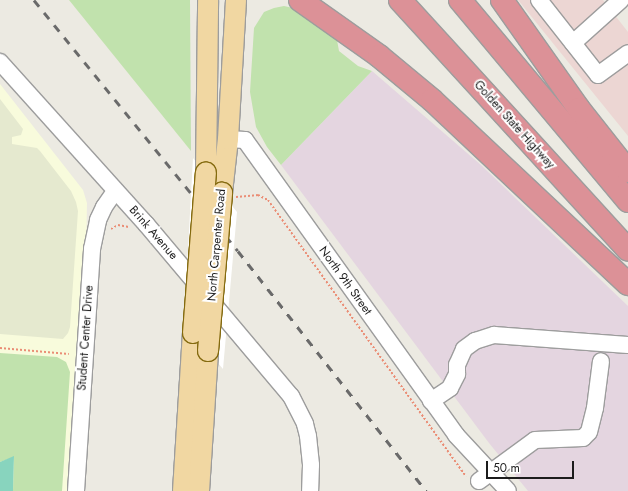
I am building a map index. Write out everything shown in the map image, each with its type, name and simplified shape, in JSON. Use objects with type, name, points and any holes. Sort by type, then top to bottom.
[{"type":"highway","points":[[300,0],[379,56],[432,100],[628,284]]},
{"type":"highway","name":"Golden State Highway","points":[[400,0],[628,250]]},
{"type":"highway","points":[[460,0],[628,201]]},
{"type":"highway","points":[[502,0],[579,108],[628,171]]},
{"type":"main road","name":"North Carpenter Road","points":[[183,491],[193,333],[206,173],[208,0]]},
{"type":"main road","name":"North Carpenter Road","points":[[199,491],[208,351],[228,196],[228,139],[236,0]]},
{"type":"street","points":[[539,0],[598,75],[628,53]]},
{"type":"street","points":[[573,43],[622,0]]},
{"type":"street","name":"Brink Avenue","points":[[0,62],[176,259],[291,396],[305,424],[310,447],[310,491]]},
{"type":"street","name":"North 9th Street","points":[[228,139],[245,140],[456,435],[481,481],[508,491]]},
{"type":"street","name":"Student Center Drive","points":[[76,491],[92,248],[98,220],[104,207],[116,191]]},
{"type":"street","points":[[431,401],[450,388],[457,374],[457,365],[464,349],[475,341],[494,335],[628,345]]},
{"type":"street","points":[[481,481],[535,440],[584,438],[589,432],[595,408],[601,361]]},
{"type":"path","points":[[228,196],[258,195],[268,200],[481,481]]},
{"type":"path","points":[[108,233],[112,228],[118,226],[132,227]]},
{"type":"path","points":[[0,348],[69,354]]},
{"type":"shaded area","points":[[518,0],[603,0],[628,32],[628,136]]},
{"type":"shaded area","points":[[372,71],[481,165],[628,306],[628,491],[528,491],[489,443],[281,165]]},
{"type":"shaded area","points":[[0,84],[83,190],[87,203],[86,252],[71,491],[0,491]]},
{"type":"shaded area","points":[[0,99],[23,129],[21,135],[12,137],[12,144],[37,148],[71,191],[76,202],[78,211],[70,327],[68,333],[63,339],[0,334]]},
{"type":"green space","points":[[69,0],[190,0],[191,151]]},
{"type":"green space","points":[[284,6],[293,8],[337,40],[339,51],[358,66],[372,71],[281,165],[267,147],[256,127],[250,92],[254,28],[264,12]]},
{"type":"green space","points":[[0,353],[57,357],[66,362],[70,372],[62,491],[13,491],[14,457],[0,462]]},
{"type":"green space","points":[[14,456],[13,491],[0,491],[0,462]]},
{"type":"pier","points":[[193,158],[237,212],[223,369],[184,323]]},
{"type":"railway","points":[[34,0],[238,251],[426,491]]}]
